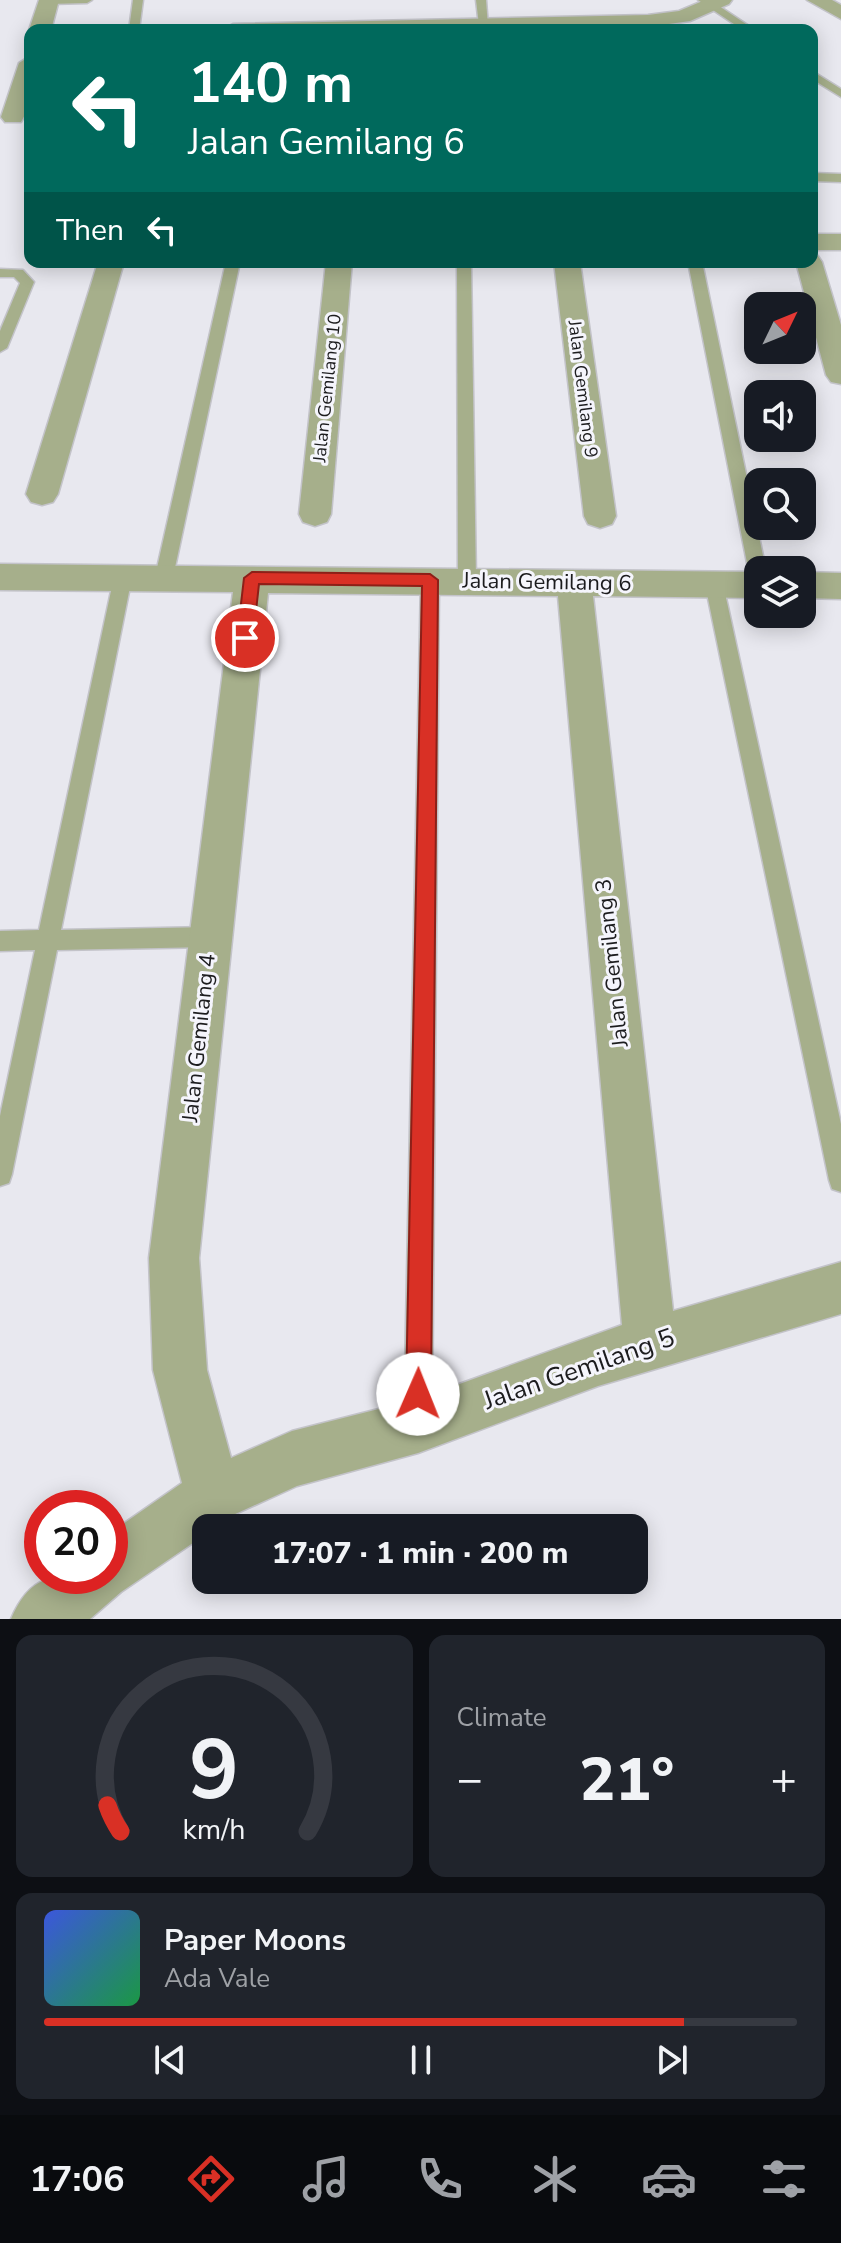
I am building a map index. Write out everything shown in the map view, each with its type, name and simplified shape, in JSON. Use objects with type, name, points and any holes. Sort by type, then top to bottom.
[{"type":"street","points":[[42,24],[49,0]]},
{"type":"street","points":[[817,0],[841,13]]},
{"type":"street","points":[[661,24],[683,17],[713,1]]},
{"type":"street","points":[[14,119],[24,84]]},
{"type":"street","points":[[818,242],[841,242]]},
{"type":"street","points":[[42,494],[109,268]]},
{"type":"street","name":"Jalan Gemilang 10","points":[[315,514],[338,268]]},
{"type":"street","name":"Jalan Gemilang 9","points":[[568,268],[600,516]]},
{"type":"street","points":[[811,268],[841,375]]},
{"type":"street","name":"Jalan Gemilang 6","points":[[0,577],[744,585]]},
{"type":"street","name":"Jalan Gemilang 4","points":[[213,1495],[180,1370],[174,1258],[252,578]]},
{"type":"street","name":"Jalan Gemilang 3","points":[[574,582],[650,1344]]},
{"type":"street","points":[[816,585],[841,586]]},
{"type":"street","name":"Jalan Gemilang 5","points":[[128,1555],[213,1495],[292,1459],[418,1426],[598,1359],[841,1288]]},
{"type":"street","points":[[41,1619],[75,1594]]},
{"type":"lane","points":[[49,0],[87,0]]},
{"type":"lane","points":[[135,24],[138,0]]},
{"type":"lane","points":[[473,24],[481,0]]},
{"type":"lane","points":[[713,1],[742,24]]},
{"type":"lane","points":[[818,78],[841,94]]},
{"type":"lane","points":[[818,177],[841,178]]},
{"type":"lane","points":[[164,577],[232,268]]},
{"type":"lane","points":[[464,268],[467,581]]},
{"type":"lane","points":[[696,268],[755,556]]},
{"type":"lane","points":[[0,273],[18,273],[27,282],[0,348]]},
{"type":"lane","points":[[0,1174],[123,577]]},
{"type":"lane","points":[[418,1426],[430,580]]},
{"type":"lane","points":[[714,584],[841,1180]]},
{"type":"lane","points":[[0,941],[210,937]]},
{"type":"route","points":[[245,638],[252,578],[430,580],[418,1394]]}]
